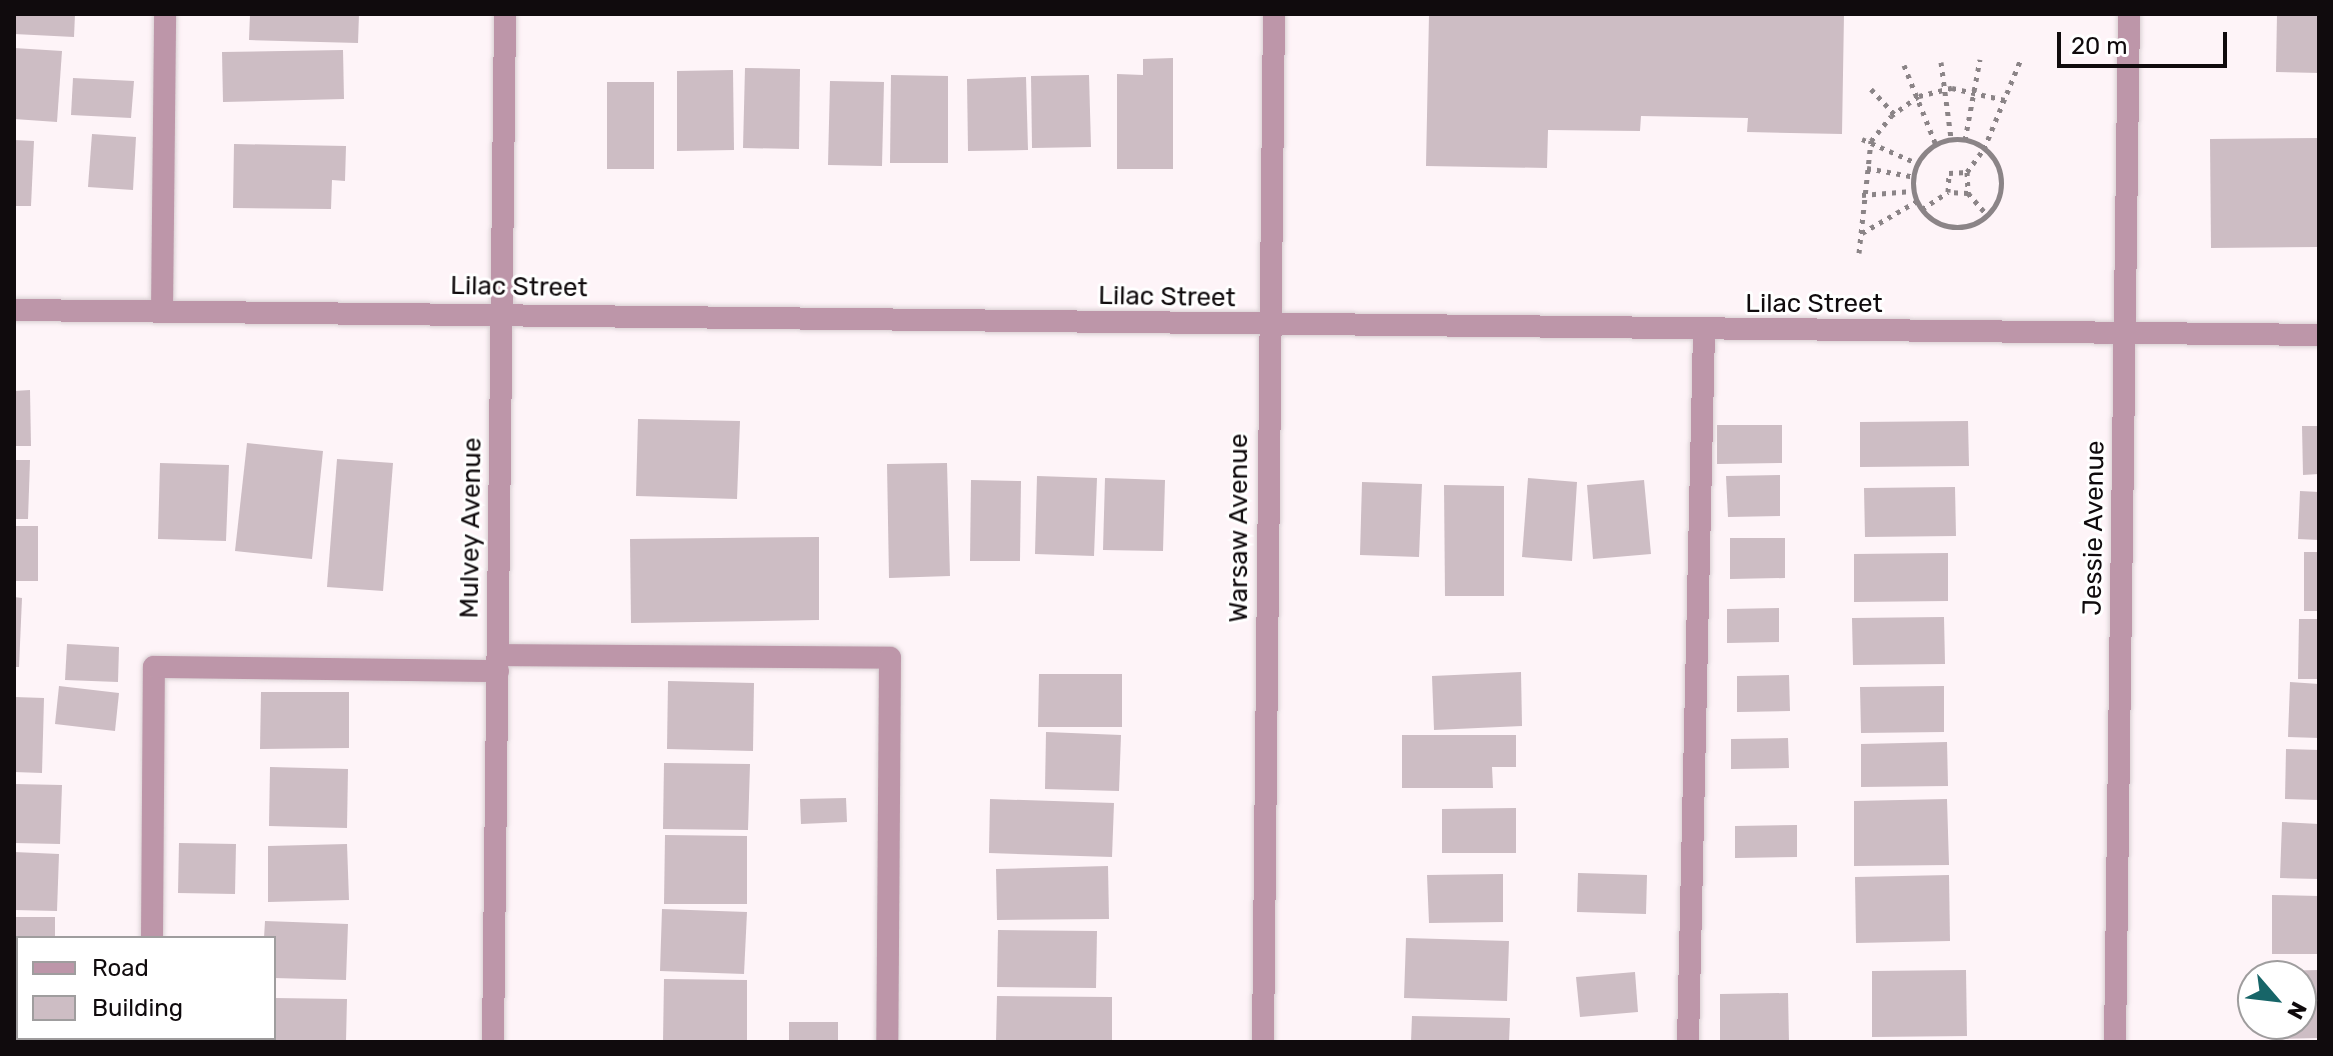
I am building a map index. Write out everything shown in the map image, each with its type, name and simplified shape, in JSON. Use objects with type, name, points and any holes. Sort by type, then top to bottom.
[{"type":"street","points":[[162,312],[165,14]]},
{"type":"street","name":"Mulvey Avenue","points":[[493,1042],[505,14]]},
{"type":"street","name":"Warsaw Avenue","points":[[1263,1042],[1268,326],[1274,14]]},
{"type":"street","name":"Jessie Avenue","points":[[2115,1042],[2129,14]]},
{"type":"street","name":"Lilac Street","points":[[14,310],[1704,332],[2319,335]]},
{"type":"street","points":[[1688,1042],[1704,332]]},
{"type":"street","points":[[152,936],[154,667],[890,658],[887,1042]]},
{"type":"path","points":[[1965,140],[1980,59]]},
{"type":"path","points":[[1987,215],[1968,193],[1967,172],[1984,149],[2021,59]]},
{"type":"path","points":[[1941,62],[1951,138]]},
{"type":"path","points":[[1904,65],[1919,96],[1936,145]]},
{"type":"path","points":[[1871,89],[1894,114]]},
{"type":"path","points":[[1859,253],[1862,195],[1871,141],[1894,114],[1919,96],[1945,89],[1973,89],[2005,100]]},
{"type":"path","points":[[1951,138],[1965,140],[1984,149],[1998,165],[2000,190],[1987,215],[1965,227],[1944,226],[1922,209],[1912,191],[1919,164],[1936,145],[1951,138]]},
{"type":"path","points":[[1862,139],[1919,164]]},
{"type":"path","points":[[1867,168],[1915,177]]},
{"type":"path","points":[[1948,192],[1949,173],[1967,172]]},
{"type":"path","points":[[1862,195],[1912,191]]},
{"type":"path","points":[[1922,209],[1948,192],[1968,193]]},
{"type":"path","points":[[1861,234],[1917,201]]},
{"type":"building","points":[[14,14],[75,14],[74,37],[14,34]]},
{"type":"building","points":[[250,14],[359,14],[358,43],[249,40]]},
{"type":"building","points":[[1429,14],[1844,14],[1842,134],[1747,132],[1748,118],[1641,116],[1640,131],[1548,130],[1547,168],[1426,166]]},
{"type":"building","points":[[2277,14],[2319,14],[2319,73],[2276,72]]},
{"type":"building","points":[[14,48],[62,51],[57,122],[14,119]]},
{"type":"building","points":[[343,50],[344,99],[223,102],[222,52]]},
{"type":"building","points":[[1173,58],[1173,169],[1117,169],[1117,74],[1143,75],[1143,59]]},
{"type":"building","points":[[745,68],[800,69],[799,149],[743,148]]},
{"type":"building","points":[[733,70],[734,150],[677,151],[677,71]]},
{"type":"building","points":[[891,75],[948,76],[948,163],[890,163]]},
{"type":"building","points":[[1089,75],[1091,147],[1032,148],[1031,76]]},
{"type":"building","points":[[1026,77],[1028,150],[968,151],[967,79]]},
{"type":"building","points":[[73,78],[134,81],[131,118],[71,115]]},
{"type":"building","points":[[830,81],[884,82],[882,166],[828,165]]},
{"type":"building","points":[[607,82],[654,82],[654,169],[607,169]]},
{"type":"building","points":[[92,134],[136,137],[133,190],[88,187]]},
{"type":"building","points":[[2319,138],[2319,247],[2211,248],[2210,139]]},
{"type":"building","points":[[14,140],[34,141],[31,206],[14,206]]},
{"type":"building","points":[[234,144],[346,146],[345,181],[332,180],[331,209],[233,208]]},
{"type":"building","points":[[30,390],[31,446],[14,446],[14,391]]},
{"type":"building","points":[[638,419],[740,421],[737,499],[636,496]]},
{"type":"building","points":[[1968,421],[1969,466],[1860,467],[1860,422]]},
{"type":"building","points":[[1717,425],[1782,425],[1782,463],[1717,464]]},
{"type":"building","points":[[2302,426],[2319,426],[2319,474],[2303,475]]},
{"type":"building","points":[[247,443],[323,451],[312,559],[235,551]]},
{"type":"building","points":[[337,459],[393,463],[383,591],[327,587]]},
{"type":"building","points":[[14,460],[30,460],[28,519],[14,519]]},
{"type":"building","points":[[160,463],[229,465],[226,541],[158,539]]},
{"type":"building","points":[[947,463],[950,576],[889,578],[887,464]]},
{"type":"building","points":[[1780,475],[1780,516],[1728,517],[1726,476]]},
{"type":"building","points":[[1037,476],[1097,478],[1094,556],[1035,554]]},
{"type":"building","points":[[1105,478],[1165,480],[1163,551],[1103,550]]},
{"type":"building","points":[[1528,478],[1577,482],[1572,561],[1522,557]]},
{"type":"building","points":[[971,480],[1021,481],[1020,561],[970,561]]},
{"type":"building","points":[[1644,480],[1651,554],[1593,559],[1587,485]]},
{"type":"building","points":[[1362,482],[1422,484],[1419,557],[1360,555]]},
{"type":"building","points":[[1444,485],[1504,486],[1504,596],[1445,596]]},
{"type":"building","points":[[1955,487],[1956,536],[1865,537],[1864,488]]},
{"type":"building","points":[[2300,491],[2319,492],[2319,540],[2298,539]]},
{"type":"building","points":[[14,526],[38,526],[38,581],[14,581]]},
{"type":"building","points":[[819,537],[819,620],[631,623],[630,539]]},
{"type":"building","points":[[1730,538],[1785,538],[1785,578],[1730,579]]},
{"type":"building","points":[[2304,552],[2319,552],[2319,611],[2304,611]]},
{"type":"building","points":[[1948,553],[1948,601],[1854,602],[1854,554]]},
{"type":"building","points":[[14,597],[22,598],[19,667],[14,667]]},
{"type":"building","points":[[1779,608],[1779,642],[1727,643],[1727,609]]},
{"type":"building","points":[[1944,617],[1945,664],[1853,665],[1852,618]]},
{"type":"building","points":[[2299,619],[2319,619],[2319,679],[2298,679]]},
{"type":"building","points":[[67,644],[119,647],[118,682],[65,680]]},
{"type":"building","points":[[1521,672],[1522,726],[1434,730],[1432,676]]},
{"type":"building","points":[[1039,674],[1122,674],[1122,727],[1038,727]]},
{"type":"building","points":[[1789,675],[1790,711],[1737,712],[1737,676]]},
{"type":"building","points":[[668,681],[754,683],[753,751],[667,749]]},
{"type":"building","points":[[2290,682],[2319,684],[2319,738],[2288,737]]},
{"type":"building","points":[[59,686],[119,693],[115,731],[55,724]]},
{"type":"building","points":[[1944,686],[1944,732],[1861,733],[1860,687]]},
{"type":"building","points":[[261,692],[349,692],[349,748],[260,749]]},
{"type":"building","points":[[14,697],[44,698],[42,773],[14,772]]},
{"type":"building","points":[[1046,732],[1121,735],[1119,791],[1045,789]]},
{"type":"building","points":[[1402,735],[1516,735],[1516,767],[1492,767],[1493,788],[1402,788]]},
{"type":"building","points":[[1788,738],[1789,768],[1731,769],[1731,739]]},
{"type":"building","points":[[1947,742],[1948,786],[1861,787],[1861,744]]},
{"type":"building","points":[[2286,749],[2319,750],[2319,800],[2285,799]]},
{"type":"building","points":[[664,763],[750,764],[748,830],[663,829]]},
{"type":"building","points":[[270,767],[348,769],[347,828],[269,826]]},
{"type":"building","points":[[14,784],[62,785],[60,844],[14,843]]},
{"type":"building","points":[[846,798],[847,822],[801,824],[800,799]]},
{"type":"building","points":[[990,799],[1114,803],[1112,857],[989,853]]},
{"type":"building","points":[[1947,799],[1949,865],[1854,866],[1854,801]]},
{"type":"building","points":[[1516,808],[1516,853],[1442,853],[1442,809]]},
{"type":"building","points":[[2282,822],[2319,824],[2319,879],[2280,878]]},
{"type":"building","points":[[1797,825],[1797,857],[1735,858],[1735,826]]},
{"type":"building","points":[[665,835],[747,836],[747,904],[664,904]]},
{"type":"building","points":[[179,843],[236,844],[235,894],[178,893]]},
{"type":"building","points":[[347,844],[349,900],[268,902],[268,846]]},
{"type":"building","points":[[14,852],[59,854],[57,911],[14,910]]},
{"type":"building","points":[[1108,866],[1109,919],[997,920],[996,869]]},
{"type":"building","points":[[1578,873],[1647,875],[1646,914],[1577,912]]},
{"type":"building","points":[[1503,874],[1503,922],[1429,923],[1427,875]]},
{"type":"building","points":[[1949,875],[1950,941],[1856,943],[1855,877]]},
{"type":"building","points":[[2272,895],[2319,896],[2319,954],[2272,954]]},
{"type":"building","points":[[662,909],[747,912],[744,974],[660,971]]},
{"type":"building","points":[[14,917],[55,917],[55,936],[16,936],[16,946]]},
{"type":"building","points":[[265,921],[348,924],[346,980],[276,978],[276,936],[264,936]]},
{"type":"building","points":[[998,930],[1097,931],[1096,988],[997,987]]},
{"type":"building","points":[[1406,938],[1509,941],[1507,1001],[1404,998]]},
{"type":"building","points":[[1966,970],[1967,1036],[1872,1037],[1872,971]]},
{"type":"building","points":[[2317,970],[2319,970],[2317,1038]]},
{"type":"building","points":[[1635,972],[1638,1012],[1580,1017],[1576,977]]},
{"type":"building","points":[[664,979],[747,980],[747,1042],[663,1042]]},
{"type":"building","points":[[14,985],[16,985],[16,1040]]},
{"type":"building","points":[[1788,993],[1789,1042],[1720,1042],[1720,994]]},
{"type":"building","points":[[997,996],[1112,997],[1112,1042],[996,1042]]},
{"type":"building","points":[[276,998],[347,999],[346,1042],[255,1042],[276,1040]]},
{"type":"building","points":[[1412,1016],[1510,1018],[1509,1042],[1411,1042]]},
{"type":"building","points":[[789,1022],[838,1022],[838,1042],[789,1042]]}]
